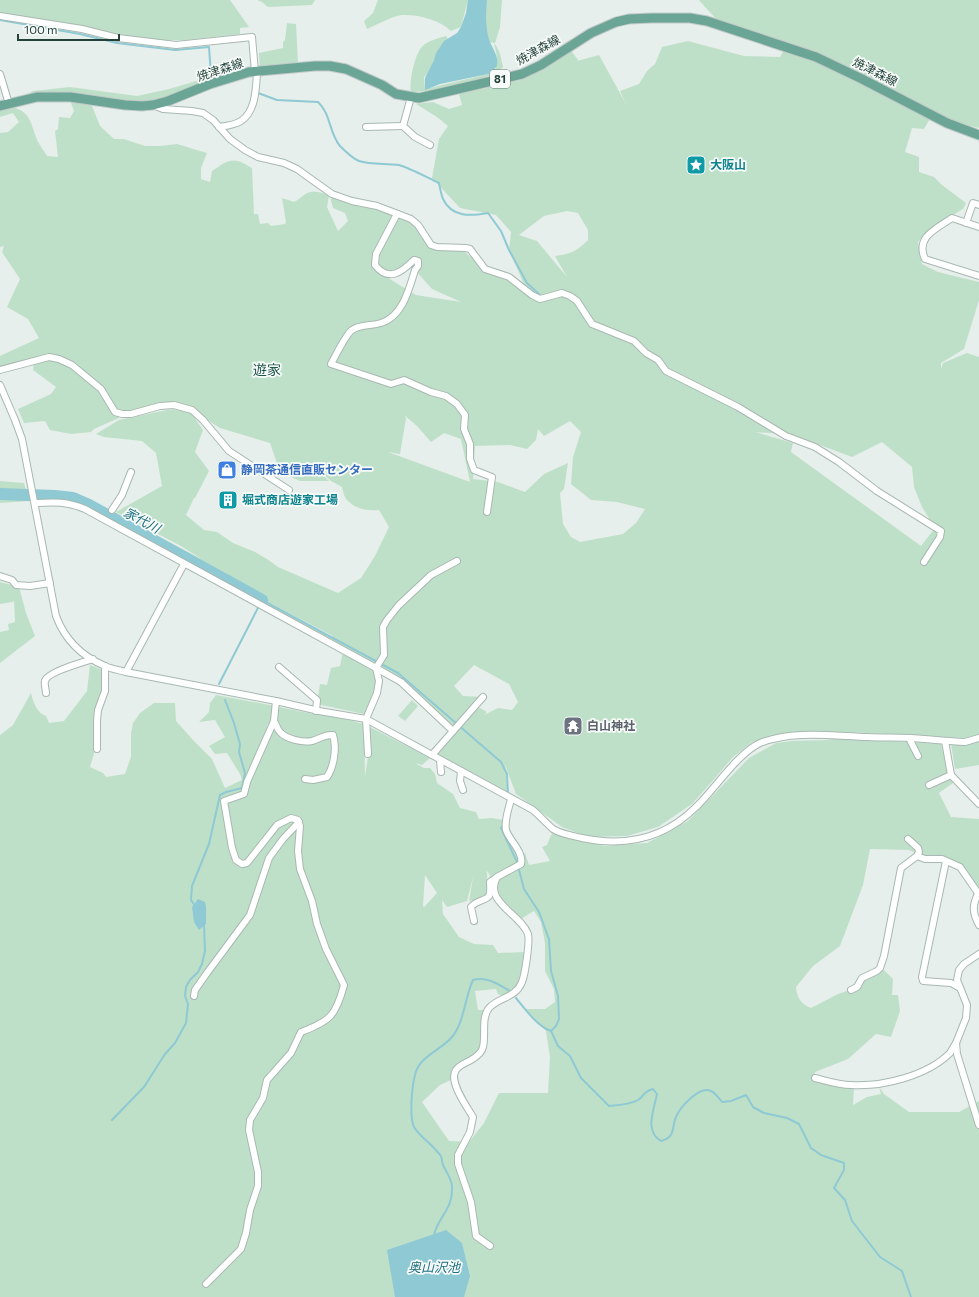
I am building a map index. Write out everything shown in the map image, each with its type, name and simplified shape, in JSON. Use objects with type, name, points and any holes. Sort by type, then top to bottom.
[{"type":"main road","name":"焼津森線","points":[[5,105],[37,97],[70,97],[125,105],[153,105],[233,77],[256,72],[315,66],[330,66],[346,69],[382,85],[396,94],[419,98],[522,74],[541,65],[591,33],[616,22],[652,18],[690,18],[706,21],[816,57],[947,122],[979,135]]},
{"type":"street","points":[[0,16],[82,29],[118,38],[176,45],[252,37],[256,72],[256,94],[251,108],[241,122],[220,127]]},
{"type":"street","points":[[0,74],[5,105]]},
{"type":"street","points":[[403,126],[411,97]]},
{"type":"street","points":[[153,105],[162,109],[203,113],[213,120],[230,139],[244,150],[258,157],[284,163],[297,169],[332,194],[352,201],[377,206],[411,219],[418,225],[431,245],[437,248],[470,249],[485,269],[509,277],[532,295],[540,299],[545,299],[562,293],[570,296],[577,301],[592,324],[618,333],[634,341],[646,353],[658,360],[666,371],[738,407],[786,436],[815,447],[839,462],[877,492],[941,531],[940,537],[924,562]]},
{"type":"street","points":[[366,127],[403,126],[415,137],[430,145]]},
{"type":"street","points":[[966,223],[973,203],[979,205]]},
{"type":"street","points":[[397,214],[376,254],[375,265],[380,272],[388,276],[396,274],[414,260],[418,261],[418,266],[415,270],[404,301],[392,317],[382,322],[359,326],[350,331],[331,364],[391,384],[404,380],[431,392],[446,396],[457,404],[465,415],[464,429],[470,444],[470,459],[474,470],[492,477],[487,512]]},
{"type":"street","points":[[979,227],[952,218],[930,233],[922,243],[922,251],[926,259],[979,276]]},
{"type":"street","points":[[0,370],[49,357],[59,359],[72,365],[100,389],[115,412],[131,414],[160,406],[174,405],[192,410],[203,420],[229,451],[289,490]]},
{"type":"street","points":[[0,385],[2,396],[22,439],[56,616],[61,630],[68,640],[79,650],[105,666],[126,672],[276,701],[316,711],[366,719],[533,810],[554,829],[562,832],[591,840],[634,841],[647,838],[682,819],[696,807],[745,753],[760,744],[796,736],[909,738],[965,742],[979,738]]},
{"type":"street","points":[[112,510],[122,495],[131,472]]},
{"type":"street","points":[[35,503],[60,502],[72,504],[377,667],[401,682],[454,730]]},
{"type":"street","points":[[368,754],[366,719],[377,693],[379,681],[377,667],[384,655],[383,627],[399,605],[431,575],[457,561]]},
{"type":"street","points":[[126,672],[184,564]]},
{"type":"street","points":[[0,576],[12,580],[16,585],[30,586],[50,583]]},
{"type":"street","points":[[46,693],[45,681],[47,676],[93,659]]},
{"type":"street","points":[[97,749],[96,721],[98,710],[105,691],[105,666]]},
{"type":"street","points":[[279,667],[317,700],[316,711]]},
{"type":"street","points":[[432,755],[483,697]]},
{"type":"street","points":[[206,1284],[241,1249],[246,1233],[250,1210],[258,1186],[258,1172],[249,1130],[250,1120],[263,1098],[268,1080],[291,1053],[301,1032],[318,1026],[329,1019],[339,1003],[344,985],[326,949],[317,924],[312,901],[300,869],[298,850],[300,826],[298,820],[291,818],[277,825],[247,863],[242,864],[236,860],[232,848],[224,801],[244,794],[274,721],[276,701]]},
{"type":"street","points":[[274,721],[278,730],[283,735],[303,742],[313,740],[327,734],[333,735],[336,743],[331,772],[327,777],[319,780],[304,779]]},
{"type":"street","points":[[909,738],[918,756]]},
{"type":"street","points":[[945,741],[951,775],[979,804]]},
{"type":"street","points":[[440,760],[442,772]]},
{"type":"street","points":[[461,771],[460,781],[463,790]]},
{"type":"street","points":[[929,785],[951,775]]},
{"type":"street","points":[[474,921],[471,907],[476,902],[490,896],[490,882],[522,861],[521,856],[507,830],[506,820],[509,797]]},
{"type":"street","points":[[194,996],[196,990],[207,973],[250,915],[269,858],[283,839],[299,822]]},
{"type":"street","points":[[851,990],[857,987],[862,978],[880,968],[884,956],[902,868],[917,856],[919,852],[918,848],[908,839]]},
{"type":"street","points":[[917,856],[925,859],[942,859],[960,866],[978,893],[973,905],[974,915],[979,925]]},
{"type":"street","points":[[946,861],[922,977],[923,981],[951,983],[960,988]]},
{"type":"street","points":[[490,1246],[476,1236],[471,1202],[458,1164],[458,1155],[470,1132],[473,1117],[456,1087],[454,1078],[455,1071],[475,1058],[483,1047],[485,1018],[488,1009],[495,1003],[512,994],[519,988],[522,982],[528,935],[524,926],[495,895],[494,888],[498,877]]},
{"type":"street","points":[[815,1078],[833,1083],[852,1085],[900,1079],[920,1072],[935,1064],[950,1053],[966,1018],[967,1006],[957,980],[958,970],[979,954]]},
{"type":"street","points":[[956,1042],[958,1054],[979,1125]]},
{"type":"green space","points":[[0,0],[230,0],[249,27],[240,28],[240,34],[185,40],[153,40],[0,14]]},
{"type":"green space","points":[[257,0],[315,0],[312,5],[268,7]]},
{"type":"green space","points":[[378,0],[468,0],[461,27],[451,31],[428,18],[408,15],[394,17],[367,29],[364,21],[373,13]]},
{"type":"green space","points":[[487,0],[502,0],[500,27],[495,43],[490,42],[484,24]]},
{"type":"green space","points":[[699,0],[979,0],[979,128],[931,117],[924,129],[912,128],[905,152],[919,157],[919,172],[934,177],[966,203],[963,209],[931,228],[918,242],[922,264],[938,272],[979,282],[979,300],[964,349],[941,363],[941,369],[943,363],[967,353],[979,357],[979,736],[965,738],[847,732],[803,732],[777,735],[752,742],[733,757],[692,804],[658,827],[627,836],[588,837],[562,827],[516,794],[505,765],[509,793],[436,753],[453,733],[413,693],[377,668],[376,686],[373,699],[368,710],[364,714],[317,704],[320,684],[327,685],[331,668],[340,666],[343,651],[73,503],[40,502],[40,491],[75,495],[98,504],[203,560],[181,546],[116,512],[162,486],[156,453],[142,441],[104,437],[96,434],[119,420],[167,410],[186,409],[174,405],[141,411],[115,412],[119,418],[94,429],[91,432],[71,434],[50,430],[45,421],[24,423],[18,409],[51,394],[56,387],[33,370],[34,362],[0,370],[0,356],[39,338],[28,319],[7,307],[20,279],[2,252],[4,246],[0,247],[0,133],[8,132],[19,122],[13,113],[0,117],[0,110],[4,108],[15,108],[22,111],[29,119],[37,140],[47,156],[58,157],[55,131],[58,129],[59,117],[70,118],[74,111],[71,103],[82,102],[92,106],[100,126],[114,139],[124,139],[145,146],[177,144],[207,153],[201,168],[201,179],[210,182],[212,171],[222,164],[231,161],[239,161],[252,168],[254,214],[258,214],[260,224],[268,223],[271,226],[285,224],[286,222],[282,198],[294,202],[307,193],[316,192],[329,195],[327,207],[338,231],[348,221],[345,213],[333,208],[331,201],[332,193],[341,201],[387,211],[393,217],[397,215],[415,226],[437,247],[460,248],[485,269],[527,291],[509,250],[511,232],[496,215],[460,208],[432,178],[439,139],[448,126],[416,104],[433,102],[449,109],[462,105],[459,94],[474,89],[484,89],[495,84],[517,79],[520,83],[516,76],[570,49],[578,60],[577,61],[599,55],[626,104],[620,91],[639,84],[647,71],[655,64],[662,47],[688,41],[744,56],[780,57],[785,48],[723,26]],"holes":[[[567,211],[578,213],[588,230],[588,240],[580,247],[570,253],[555,256],[567,277],[537,241],[519,235],[544,216]],[[417,262],[415,270],[432,289],[461,302],[416,295],[375,270],[374,265],[380,272],[397,274]],[[189,410],[192,410],[220,428],[270,443],[280,472],[300,481],[329,481],[310,462],[331,481],[342,487],[346,499],[353,505],[365,510],[379,510],[389,527],[375,556],[361,578],[338,593],[278,567],[255,552],[233,543],[217,532],[204,530],[186,515],[209,471],[195,452],[203,430]],[[404,415],[417,426],[431,442],[444,433],[461,439],[470,482],[388,452],[400,454],[406,418]],[[570,421],[581,432],[573,457],[571,484],[591,500],[617,502],[645,509],[636,523],[623,534],[580,542],[571,537],[563,524],[560,493],[564,489],[568,463],[544,474],[525,492],[498,482],[473,479],[475,446],[510,445],[527,449],[536,440],[538,429],[544,436]],[[774,428],[852,457],[882,442],[912,467],[914,487],[922,507],[935,528],[921,546],[791,452],[793,443],[755,432],[783,434]],[[461,558],[440,571],[424,586],[410,594],[392,613],[413,588],[452,560]],[[264,600],[333,636],[332,637],[352,648],[270,605]],[[474,665],[509,684],[518,702],[512,710],[498,708],[484,715],[487,712],[480,708],[474,708],[483,697],[463,696],[454,686]]]},
{"type":"green space","points":[[287,23],[296,24],[298,63],[260,69],[259,53],[283,48]]},
{"type":"green space","points":[[446,36],[448,39],[440,47],[428,73],[424,77],[425,89],[488,74],[495,67],[497,60],[494,43],[499,51],[503,67],[497,73],[472,82],[433,91],[411,92],[412,74],[418,52],[425,44]]},
{"type":"green space","points":[[210,77],[217,79],[164,99],[143,102],[26,95],[33,91],[70,87],[137,96],[169,89]]},
{"type":"green space","points":[[0,481],[24,483],[29,501],[0,503]]},
{"type":"green space","points":[[0,582],[19,587],[26,613],[35,636],[0,663],[0,632],[9,630],[8,624],[15,622],[14,601],[0,604]]},
{"type":"green space","points":[[90,665],[105,671],[105,691],[98,712],[95,750],[90,767],[103,773],[106,777],[125,774],[131,757],[131,733],[133,723],[140,713],[154,703],[175,703],[176,721],[212,759],[225,788],[242,780],[240,774],[227,753],[215,754],[209,746],[225,737],[215,720],[199,722],[209,712],[210,703],[216,695],[275,706],[271,724],[267,726],[277,725],[276,720],[279,707],[318,715],[332,716],[364,724],[365,776],[368,757],[368,726],[430,758],[422,765],[415,763],[424,768],[430,768],[435,774],[437,783],[453,794],[460,808],[476,812],[479,819],[492,818],[503,820],[504,827],[521,856],[525,853],[529,865],[550,861],[542,847],[547,845],[552,833],[605,846],[647,843],[688,821],[749,758],[776,743],[842,738],[941,744],[948,774],[953,783],[939,793],[951,817],[979,819],[979,888],[977,889],[964,867],[956,862],[924,857],[909,850],[870,849],[863,885],[840,946],[813,966],[796,987],[800,1000],[811,1008],[838,994],[856,988],[864,977],[884,970],[893,979],[892,995],[898,995],[900,1011],[891,1037],[876,1034],[848,1059],[815,1072],[815,1078],[854,1087],[853,1105],[867,1097],[881,1094],[879,1087],[884,1094],[909,1112],[959,1112],[979,1101],[979,1297],[0,1297],[0,735],[13,725],[31,693],[36,707],[43,715],[46,716],[49,723],[64,721],[87,691]],"holes":[[[486,870],[490,875],[489,879],[508,910],[519,920],[534,911],[541,922],[545,943],[545,971],[554,989],[555,1002],[545,1009],[525,1009],[546,1031],[550,1057],[548,1093],[499,1093],[484,1123],[469,1142],[449,1141],[422,1102],[440,1085],[451,1080],[452,1071],[480,1053],[486,1010],[478,1010],[475,991],[496,989],[498,994],[504,997],[517,987],[525,952],[498,953],[493,945],[474,944],[459,937],[443,914],[442,900],[447,907],[467,901],[473,877],[469,901],[488,898]],[[425,875],[437,893],[424,907],[423,906]]]},
{"type":"green space","points":[[412,700],[418,706],[405,721],[398,716]]},
{"type":"green space","points":[[979,742],[979,765],[955,769],[951,744],[974,744]]},
{"type":"water","points":[[468,0],[487,0],[487,29],[489,39],[496,55],[497,66],[488,74],[440,84],[425,90],[425,78],[436,53],[444,41],[457,33],[461,27],[466,13]]},
{"type":"water","points":[[198,899],[205,902],[206,907],[206,924],[199,930],[194,922],[192,907]]},
{"type":"water","name":"奥山沢池","points":[[446,1230],[462,1243],[470,1276],[464,1297],[395,1297],[387,1250]]},
{"type":"waterway","points":[[0,20],[80,34],[117,43],[175,50],[209,47],[211,75],[215,75]]},
{"type":"waterway","points":[[258,92],[277,100],[318,102],[328,118],[336,141],[354,159],[369,163],[399,165],[439,183],[443,199],[451,210],[457,213],[469,215],[488,213],[501,231],[509,250],[527,283],[539,294]]},
{"type":"waterway","name":"家代川","points":[[0,494],[73,498],[89,505],[262,600]]},
{"type":"waterway","points":[[219,684],[262,600],[398,673],[501,762],[507,774],[508,795]]},
{"type":"waterway","points":[[195,906],[191,900],[192,886],[209,844],[220,795],[242,788],[245,773],[239,752],[240,744],[225,700]]},
{"type":"waterway","points":[[503,825],[501,828],[517,862],[524,889],[539,912],[549,939],[551,971],[558,996],[559,1019],[556,1026],[551,1031]]},
{"type":"waterway","points":[[112,1120],[144,1087],[165,1054],[175,1043],[186,1023],[188,1004],[185,996],[186,987],[190,980],[198,972],[202,964],[205,951],[204,924]]},
{"type":"waterway","points":[[434,1235],[436,1228],[448,1207],[452,1195],[452,1184],[443,1165],[441,1156],[414,1127],[412,1122],[412,1094],[417,1068],[425,1058],[447,1042],[456,1031],[462,1017],[473,980],[488,980],[497,983],[510,991]]},
{"type":"waterway","points":[[516,998],[536,1021],[551,1031],[558,1046],[570,1056],[581,1078],[609,1106],[635,1102],[647,1091],[653,1089],[657,1094],[652,1113],[651,1126],[656,1137],[661,1141],[671,1135],[676,1117],[686,1103],[696,1094],[707,1090],[714,1093],[722,1102],[731,1101],[746,1095],[753,1107],[764,1113],[787,1118],[799,1124],[811,1148],[821,1155],[844,1163],[844,1170],[834,1188],[845,1200],[852,1221],[880,1257],[902,1271],[911,1297]]},
{"type":"place","name":"大阪山","points":[[696,165]]},
{"type":"place","name":"静岡茶通信直販センター","points":[[227,470]]},
{"type":"place","name":"堀式商店遊家工場","points":[[228,500]]},
{"type":"place","name":"白山神社","points":[[573,726]]},
{"type":"district","name":"遊家","points":[[267,370]]}]
